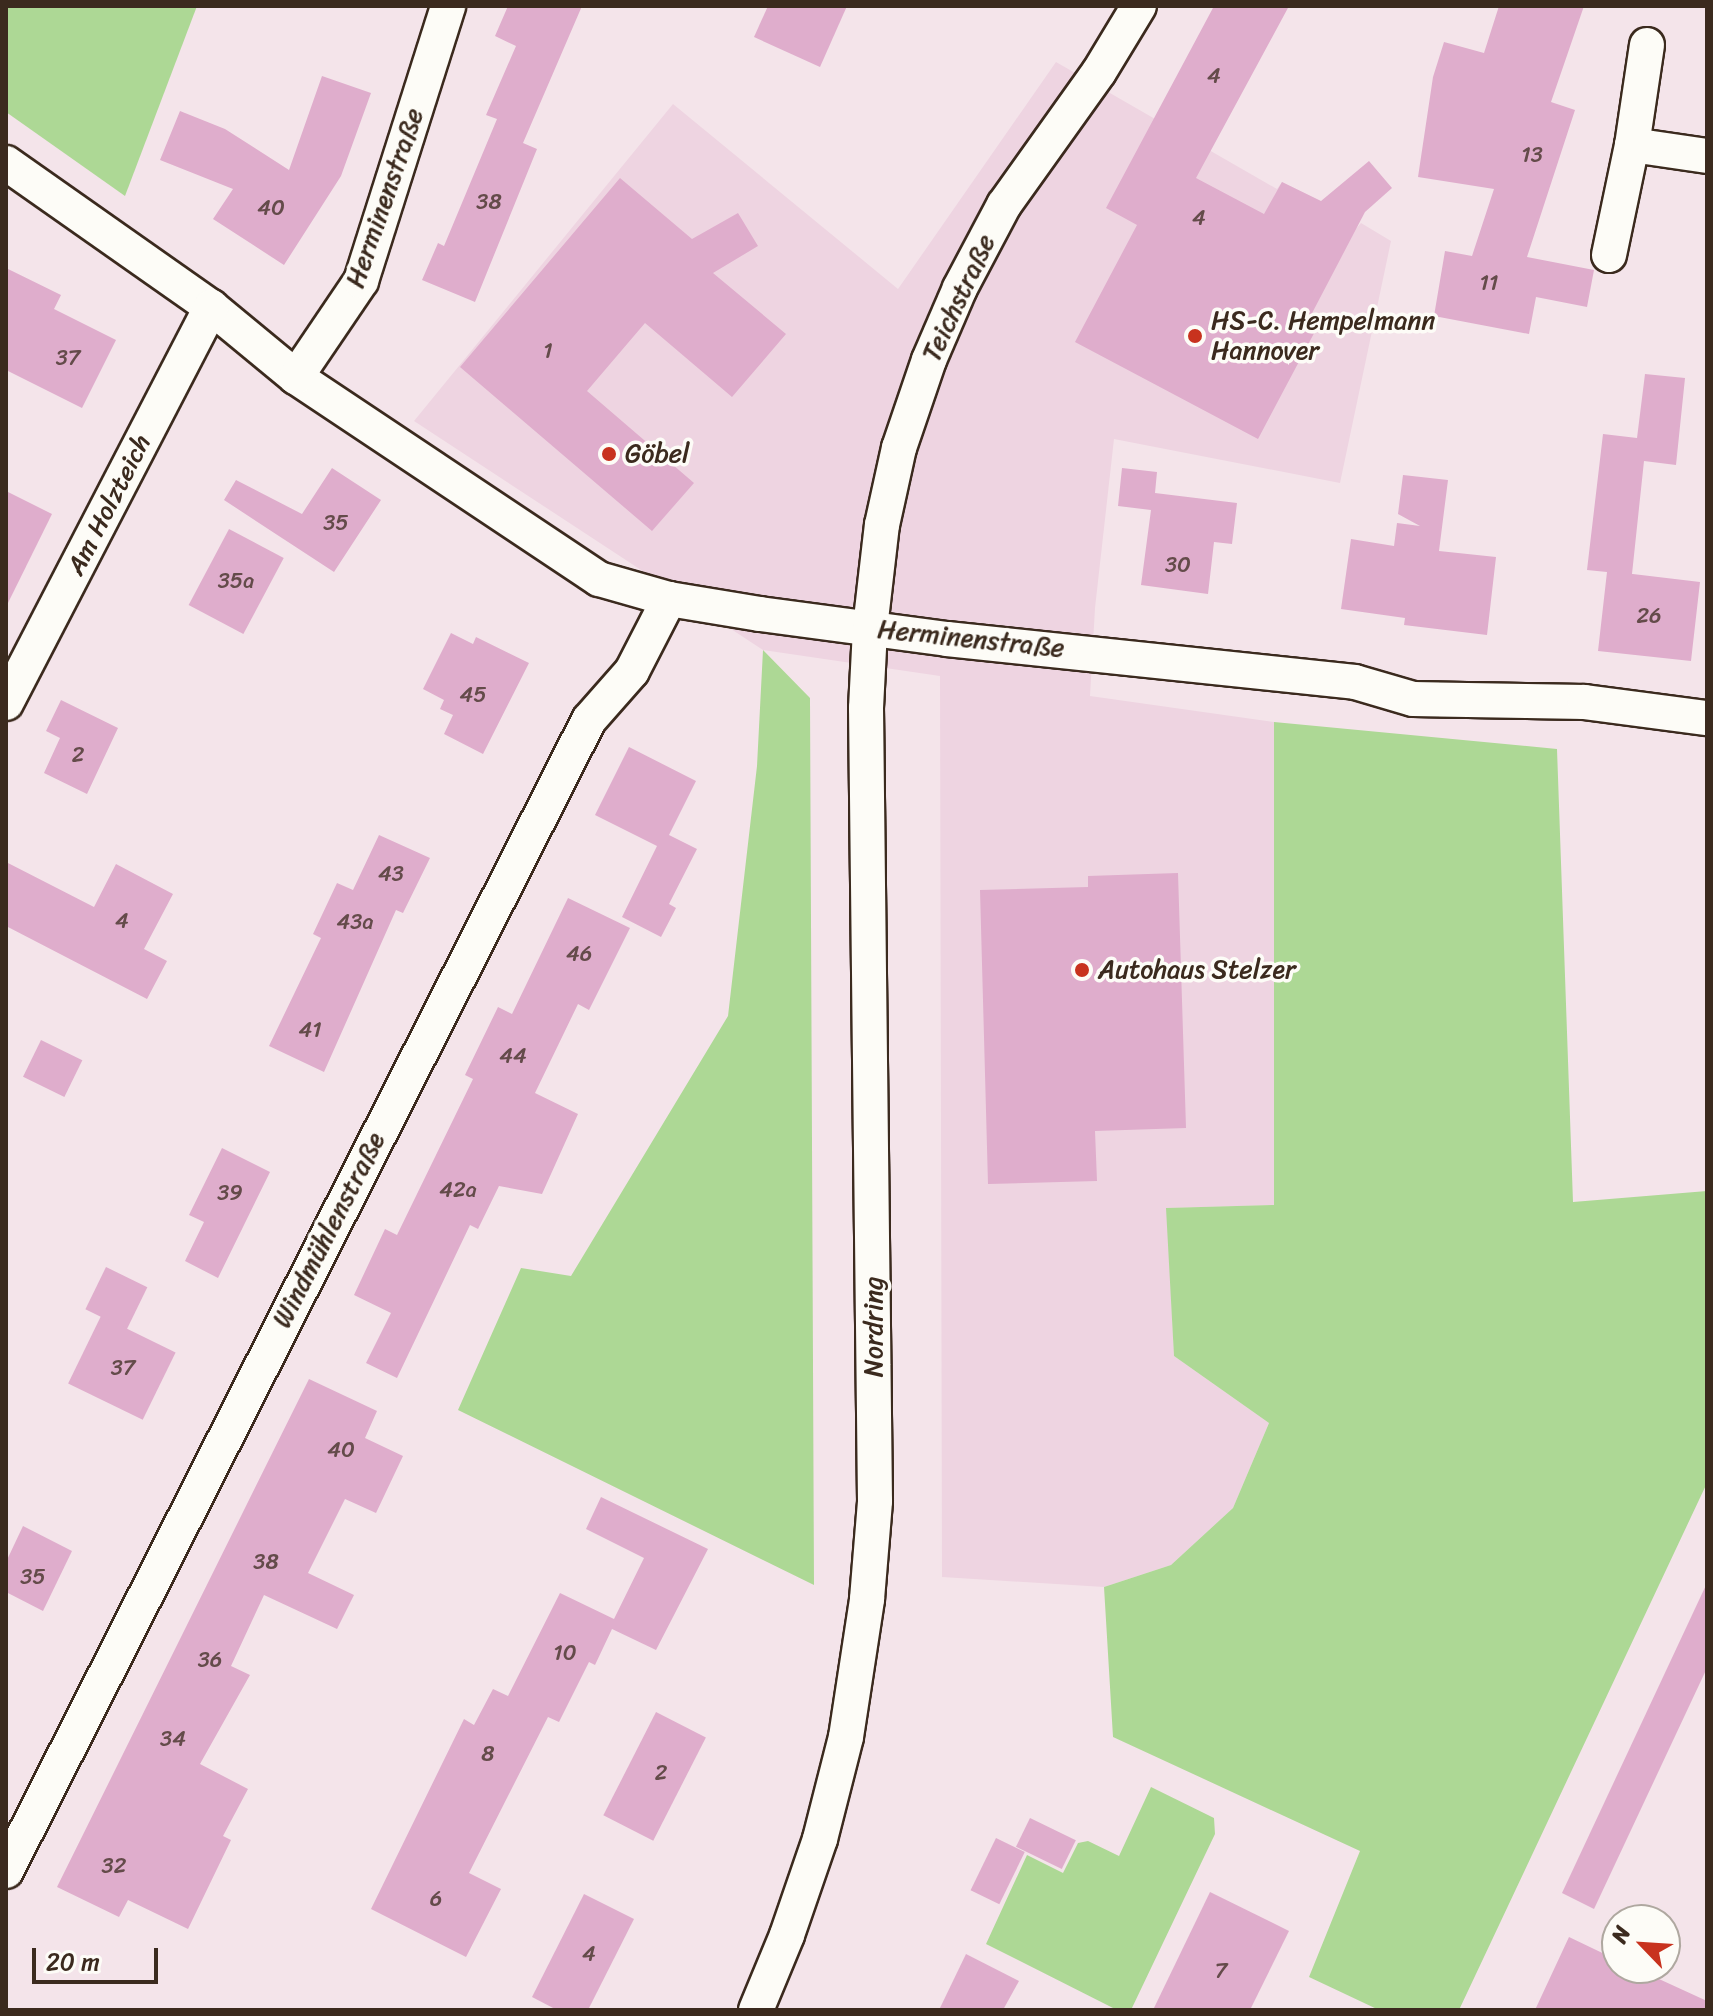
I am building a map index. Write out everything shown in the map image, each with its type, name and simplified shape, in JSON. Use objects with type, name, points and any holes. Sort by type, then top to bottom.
[{"type":"street","name":"Herminenstraße","points":[[296,377],[361,281],[448,6]]},
{"type":"street","name":"Teichstraße","points":[[870,628],[878,548],[899,448],[936,345],[1004,205],[1099,72],[1139,6]]},
{"type":"street","points":[[1609,255],[1632,145],[1647,45]]},
{"type":"street","points":[[1632,145],[1707,156]]},
{"type":"street","name":"Herminenstraße","points":[[6,163],[211,307],[296,377],[599,579],[669,599],[870,628],[1355,682],[1413,699],[1585,702],[1707,718]]},
{"type":"street","name":"Am Holzteich","points":[[6,703],[211,307]]},
{"type":"street","name":"Windmühlenstraße","points":[[6,1871],[589,720],[632,671],[669,599]]},
{"type":"street","name":"Nordring","points":[[756,2010],[787,1935],[820,1839],[846,1737],[867,1599],[875,1501],[866,733],[870,628]]},
{"type":"shaded area","points":[[1056,62],[1277,189],[1282,182],[1330,206],[1355,230],[1361,223],[1391,241],[1340,483],[1114,439],[1095,608],[1090,696],[1274,722],[1274,1205],[1167,1208],[1174,1356],[1269,1423],[1233,1508],[1171,1565],[1104,1587],[942,1577],[940,676],[763,650],[414,421],[673,104],[898,289]]},
{"type":"green space","points":[[6,6],[197,6],[125,196],[6,112]]},
{"type":"green space","points":[[763,650],[810,698],[814,1585],[458,1410],[521,1268],[571,1276],[728,1016],[757,766]]},
{"type":"green space","points":[[1274,722],[1557,749],[1573,1202],[1707,1191],[1707,1483],[1459,2010],[1379,2010],[1309,1977],[1360,1851],[1113,1737],[1104,1587],[1171,1565],[1233,1508],[1269,1423],[1174,1356],[1166,1208],[1274,1205]]},
{"type":"green space","points":[[1151,1787],[1214,1818],[1215,1834],[1131,2010],[1117,2010],[986,1944],[1027,1855],[1063,1873],[1078,1843],[1088,1841],[1119,1856]]},
{"type":"building","points":[[508,6],[582,6],[523,143],[537,149],[475,302],[422,280],[438,243],[444,246],[497,119],[486,115],[516,46],[495,36]]},
{"type":"building","points":[[768,6],[847,6],[820,67],[754,37]]},
{"type":"building","points":[[1214,6],[1289,6],[1196,178],[1264,214],[1282,182],[1321,201],[1369,161],[1392,188],[1365,212],[1310,317],[1320,322],[1258,439],[1075,342],[1137,225],[1106,208]]},
{"type":"building","points":[[1499,6],[1584,6],[1551,102],[1575,110],[1527,257],[1594,270],[1587,307],[1536,297],[1529,334],[1434,316],[1445,251],[1472,256],[1494,189],[1418,177],[1433,77],[1444,42],[1484,53]]},
{"type":"building","points":[[322,76],[371,93],[341,176],[284,265],[213,219],[233,189],[160,160],[180,111],[225,129],[289,170]]},
{"type":"building","points":[[620,178],[692,239],[738,213],[758,246],[713,273],[786,334],[732,397],[645,323],[587,391],[694,483],[652,531],[460,367]]},
{"type":"building","points":[[6,268],[61,295],[54,309],[116,340],[82,408],[6,370]]},
{"type":"building","points":[[1645,374],[1685,378],[1676,465],[1644,461],[1632,574],[1700,582],[1691,661],[1598,651],[1607,572],[1587,570],[1603,434],[1637,438]]},
{"type":"building","points":[[332,468],[381,500],[334,572],[224,500],[236,480],[302,514]]},
{"type":"building","points":[[1122,468],[1157,472],[1155,493],[1237,503],[1232,544],[1214,542],[1208,594],[1141,585],[1151,510],[1118,506]]},
{"type":"building","points":[[1403,475],[1448,480],[1439,551],[1496,557],[1487,635],[1404,625],[1405,618],[1341,609],[1351,539],[1394,546],[1397,523],[1420,526],[1398,514]]},
{"type":"building","points":[[6,491],[52,514],[6,607]]},
{"type":"building","points":[[229,529],[284,558],[243,634],[189,605]]},
{"type":"building","points":[[451,633],[473,644],[476,637],[529,663],[483,754],[444,734],[453,715],[440,709],[444,700],[423,689]]},
{"type":"building","points":[[61,700],[118,728],[87,794],[44,773],[60,738],[46,731]]},
{"type":"building","points":[[629,747],[696,781],[669,835],[697,849],[669,904],[676,908],[661,937],[622,917],[657,846],[595,815]]},
{"type":"building","points":[[379,835],[430,858],[403,913],[396,910],[324,1072],[269,1046],[321,938],[313,934],[337,883],[353,890]]},
{"type":"building","points":[[6,862],[94,907],[116,864],[173,894],[144,949],[167,961],[147,999],[6,926]]},
{"type":"building","name":"Autohaus Stelzer","points":[[1178,873],[1186,1128],[1095,1131],[1097,1181],[988,1184],[980,890],[1088,887],[1088,876]]},
{"type":"building","points":[[568,898],[630,928],[589,1010],[578,1004],[535,1093],[578,1114],[542,1194],[499,1186],[478,1229],[470,1225],[397,1378],[366,1363],[391,1313],[354,1295],[385,1229],[397,1235],[473,1079],[465,1075],[498,1007],[512,1014]]},
{"type":"building","points":[[41,1040],[82,1060],[64,1097],[23,1077]]},
{"type":"building","points":[[222,1148],[270,1172],[218,1278],[185,1261],[204,1222],[189,1215]]},
{"type":"building","points":[[106,1267],[147,1287],[127,1329],[85,1309]]},
{"type":"building","points":[[101,1316],[176,1352],[143,1420],[68,1383]]},
{"type":"building","points":[[309,1379],[377,1411],[365,1438],[403,1456],[376,1513],[345,1499],[308,1573],[354,1595],[337,1629],[264,1595],[231,1666],[250,1675],[200,1764],[248,1789],[223,1836],[231,1840],[188,1929],[128,1900],[119,1917],[57,1887]]},
{"type":"building","points":[[601,1497],[708,1549],[656,1650],[612,1629],[595,1665],[589,1662],[559,1722],[548,1717],[469,1873],[501,1889],[466,1957],[371,1909],[464,1719],[474,1725],[493,1689],[508,1696],[560,1593],[614,1619],[644,1558],[586,1529]]},
{"type":"building","points":[[23,1526],[72,1551],[43,1611],[6,1592],[6,1562]]},
{"type":"building","points":[[1707,1583],[1707,1668],[1594,1909],[1562,1893]]},
{"type":"building","points":[[656,1712],[706,1737],[653,1841],[603,1815]]},
{"type":"building","points":[[1030,1818],[1076,1840],[1062,1869],[1016,1847]]},
{"type":"building","points":[[996,1838],[1025,1852],[999,1904],[971,1890]]},
{"type":"building","points":[[1210,1892],[1289,1931],[1250,2010],[1153,2010]]},
{"type":"building","points":[[584,1894],[634,1919],[588,2010],[557,2010],[532,1997]]},
{"type":"building","points":[[1569,1937],[1601,1952],[1601,1984],[1670,1984],[1707,2001],[1707,2010],[1535,2010]]},
{"type":"building","points":[[966,1954],[1019,1981],[1003,2010],[939,2010]]},
{"type":"place","name":"HS-C. Hempelmann Hannover","points":[[1195,336]]},
{"type":"place","name":"Göbel","points":[[609,454]]},
{"type":"place","name":"Autohaus Stelzer","points":[[1082,970]]}]
